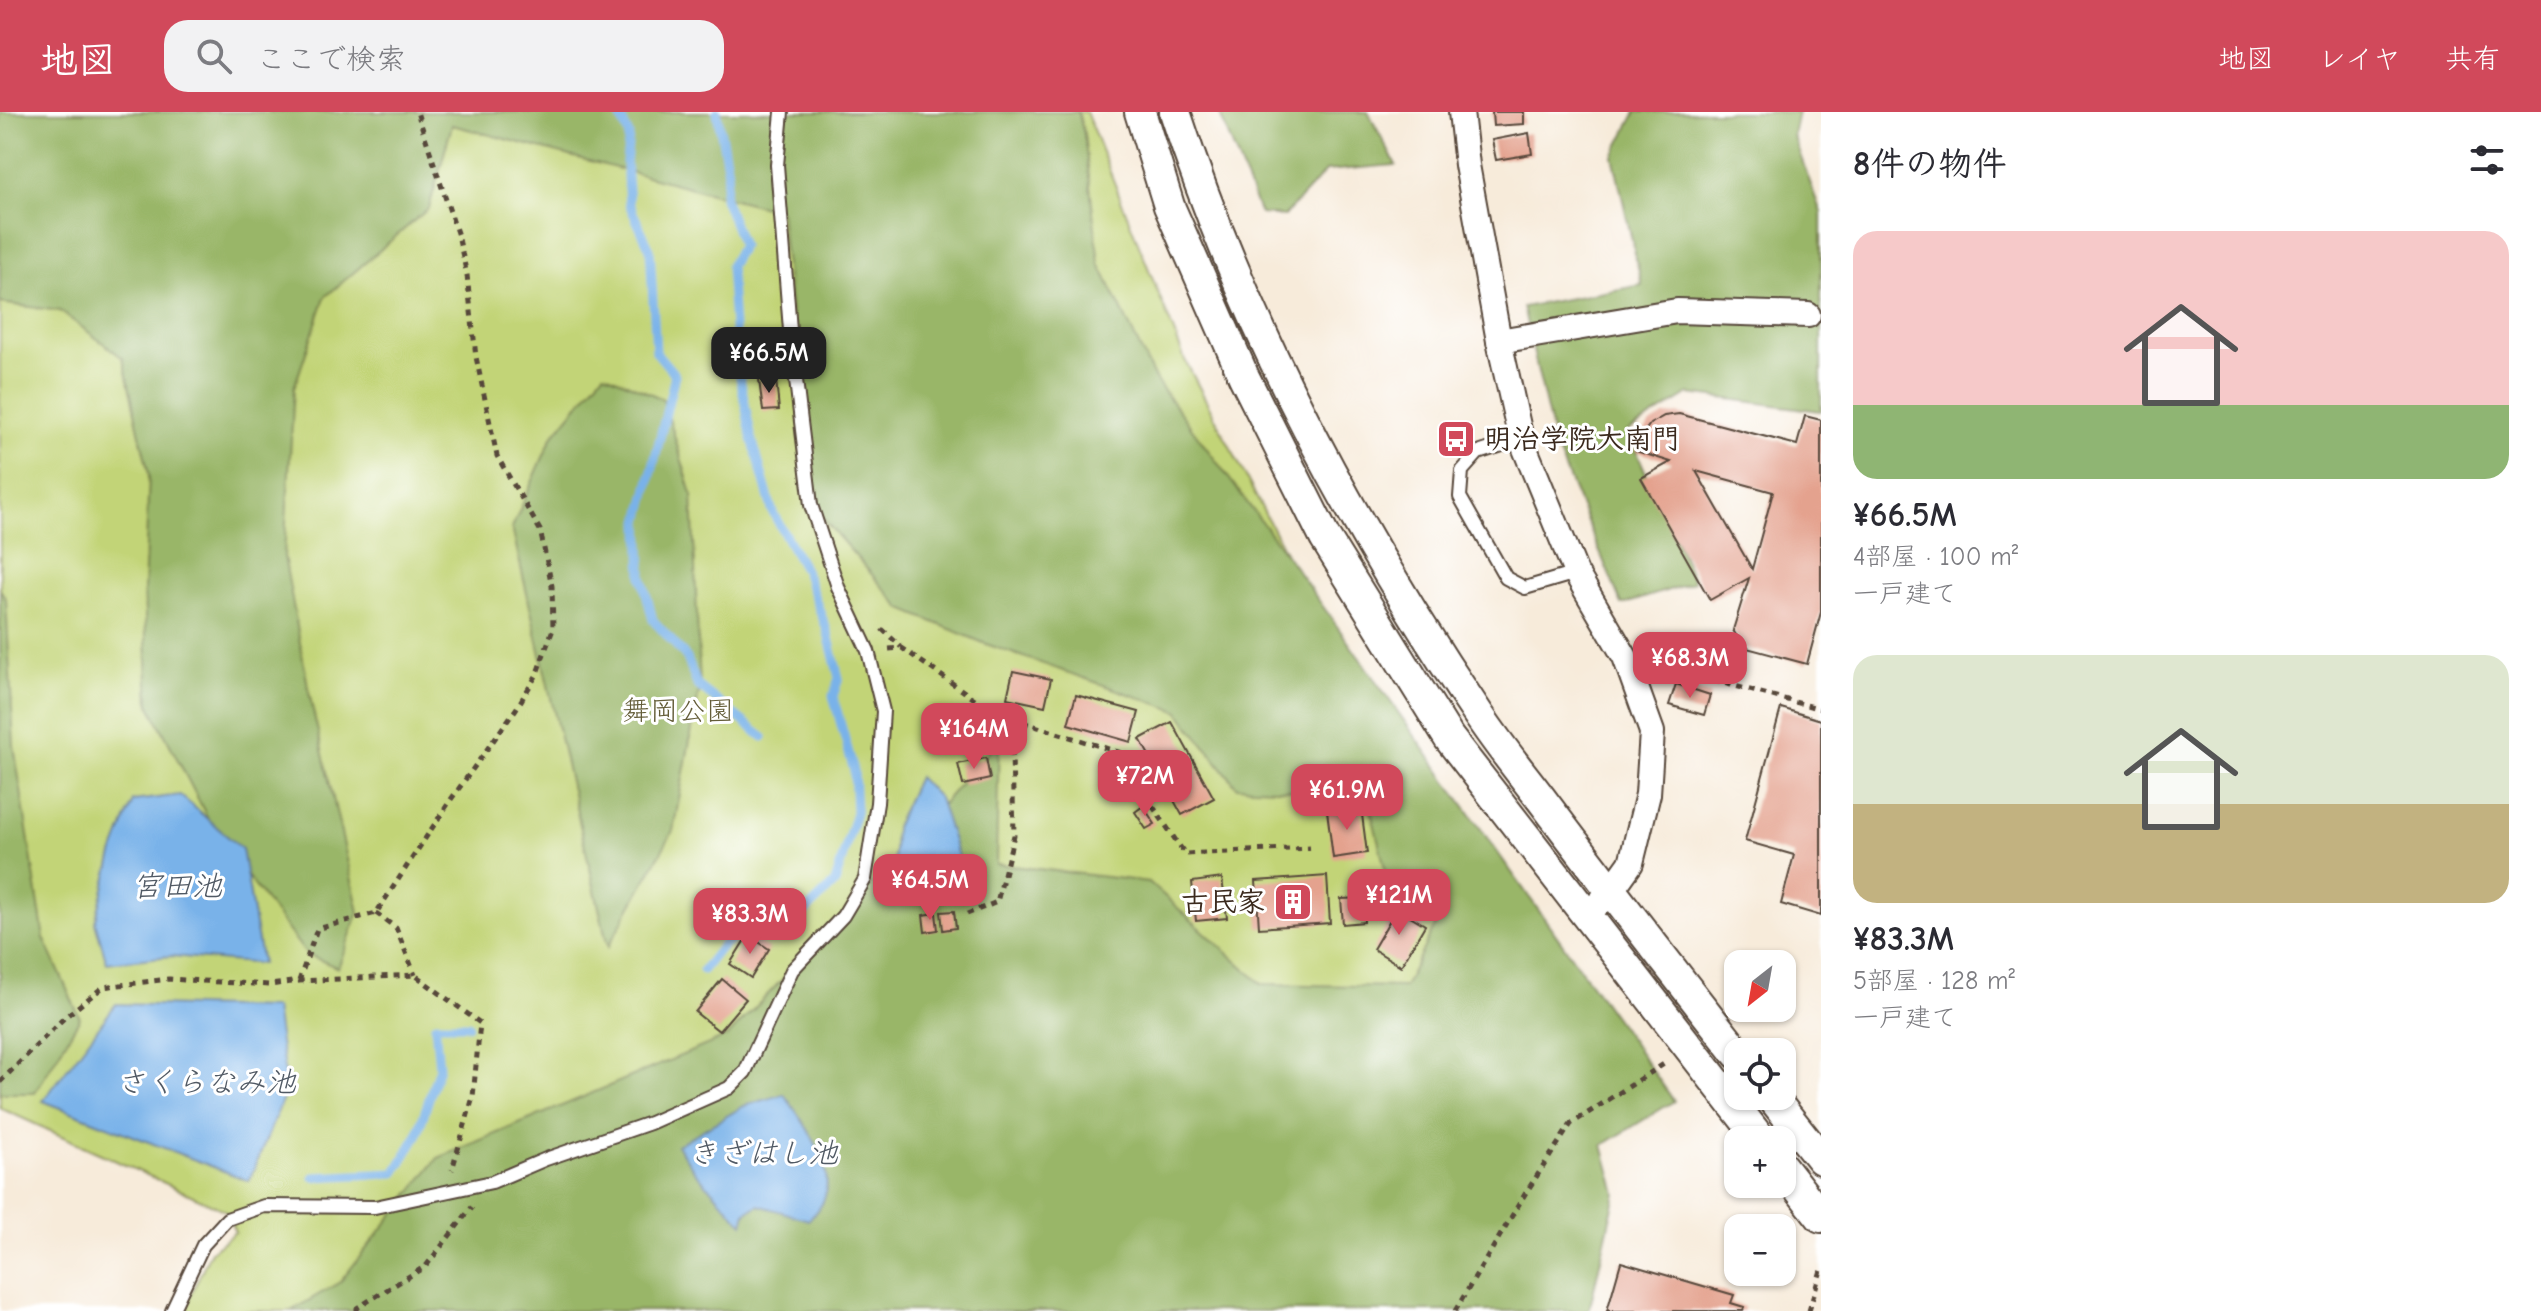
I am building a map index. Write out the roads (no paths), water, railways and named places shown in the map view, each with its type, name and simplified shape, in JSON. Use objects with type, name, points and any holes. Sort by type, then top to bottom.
[{"type":"street","points":[[1140,112],[1169,206],[1244,377],[1325,538],[1449,738],[1750,1126]]},
{"type":"street","points":[[1175,112],[1203,196],[1272,360],[1358,523],[1480,717],[1726,1038]]},
{"type":"street","points":[[1461,112],[1467,165],[1499,341],[1521,439],[1576,573],[1625,657],[1652,732],[1648,794],[1631,863],[1611,891],[1586,916]]},
{"type":"street","points":[[1499,341],[1677,311],[1808,315]]},
{"type":"street","points":[[1782,1110],[1821,1159]]},
{"type":"street","points":[[1796,1185],[1821,1217]]},
{"type":"lane","points":[[172,1311],[203,1245],[227,1219],[264,1206],[375,1207],[492,1182],[546,1159],[650,1123],[729,1088],[745,1072],[792,970],[843,916],[865,879],[877,803],[883,711],[868,651],[838,587],[811,505],[790,330],[779,195],[777,165],[782,112]]},
{"type":"lane","points":[[1521,439],[1478,453],[1462,471],[1460,497],[1506,578],[1525,588],[1576,573]]},
{"type":"water","points":[[918,777],[939,798],[958,856],[951,874],[928,889],[893,876],[895,827]]},
{"type":"water","name":"宮田池","points":[[180,795],[242,849],[262,964],[171,956],[107,963],[95,922],[114,851],[133,801]]},
{"type":"water","name":"さくらなみ池","points":[[116,1004],[275,1008],[287,1089],[249,1181],[43,1101]]},
{"type":"water","name":"きざはし池","points":[[784,1094],[822,1157],[826,1191],[821,1206],[808,1220],[759,1205],[746,1212],[743,1224],[695,1172],[677,1145],[744,1106]]},
{"type":"waterway","points":[[618,112],[629,135],[626,163],[629,204],[650,249],[656,352],[675,375],[640,521],[642,577],[653,620],[687,658],[697,685],[763,737]]},
{"type":"waterway","points":[[703,970],[721,947],[742,930],[799,918],[835,883],[856,812],[854,771],[833,696],[839,678],[827,630],[805,571],[773,513],[751,435],[736,357],[730,266],[742,245],[724,198],[728,172],[717,112]]},
{"type":"waterway","points":[[314,1177],[395,1173],[417,1136],[439,1067],[435,1025],[468,1025]]},
{"type":"place","name":"明治学院大南門","points":[[1456,439]]},
{"type":"place","name":"古民家","points":[[1293,902]]},
{"type":"park label","name":"舞岡公園","points":[[678,711]]}]
